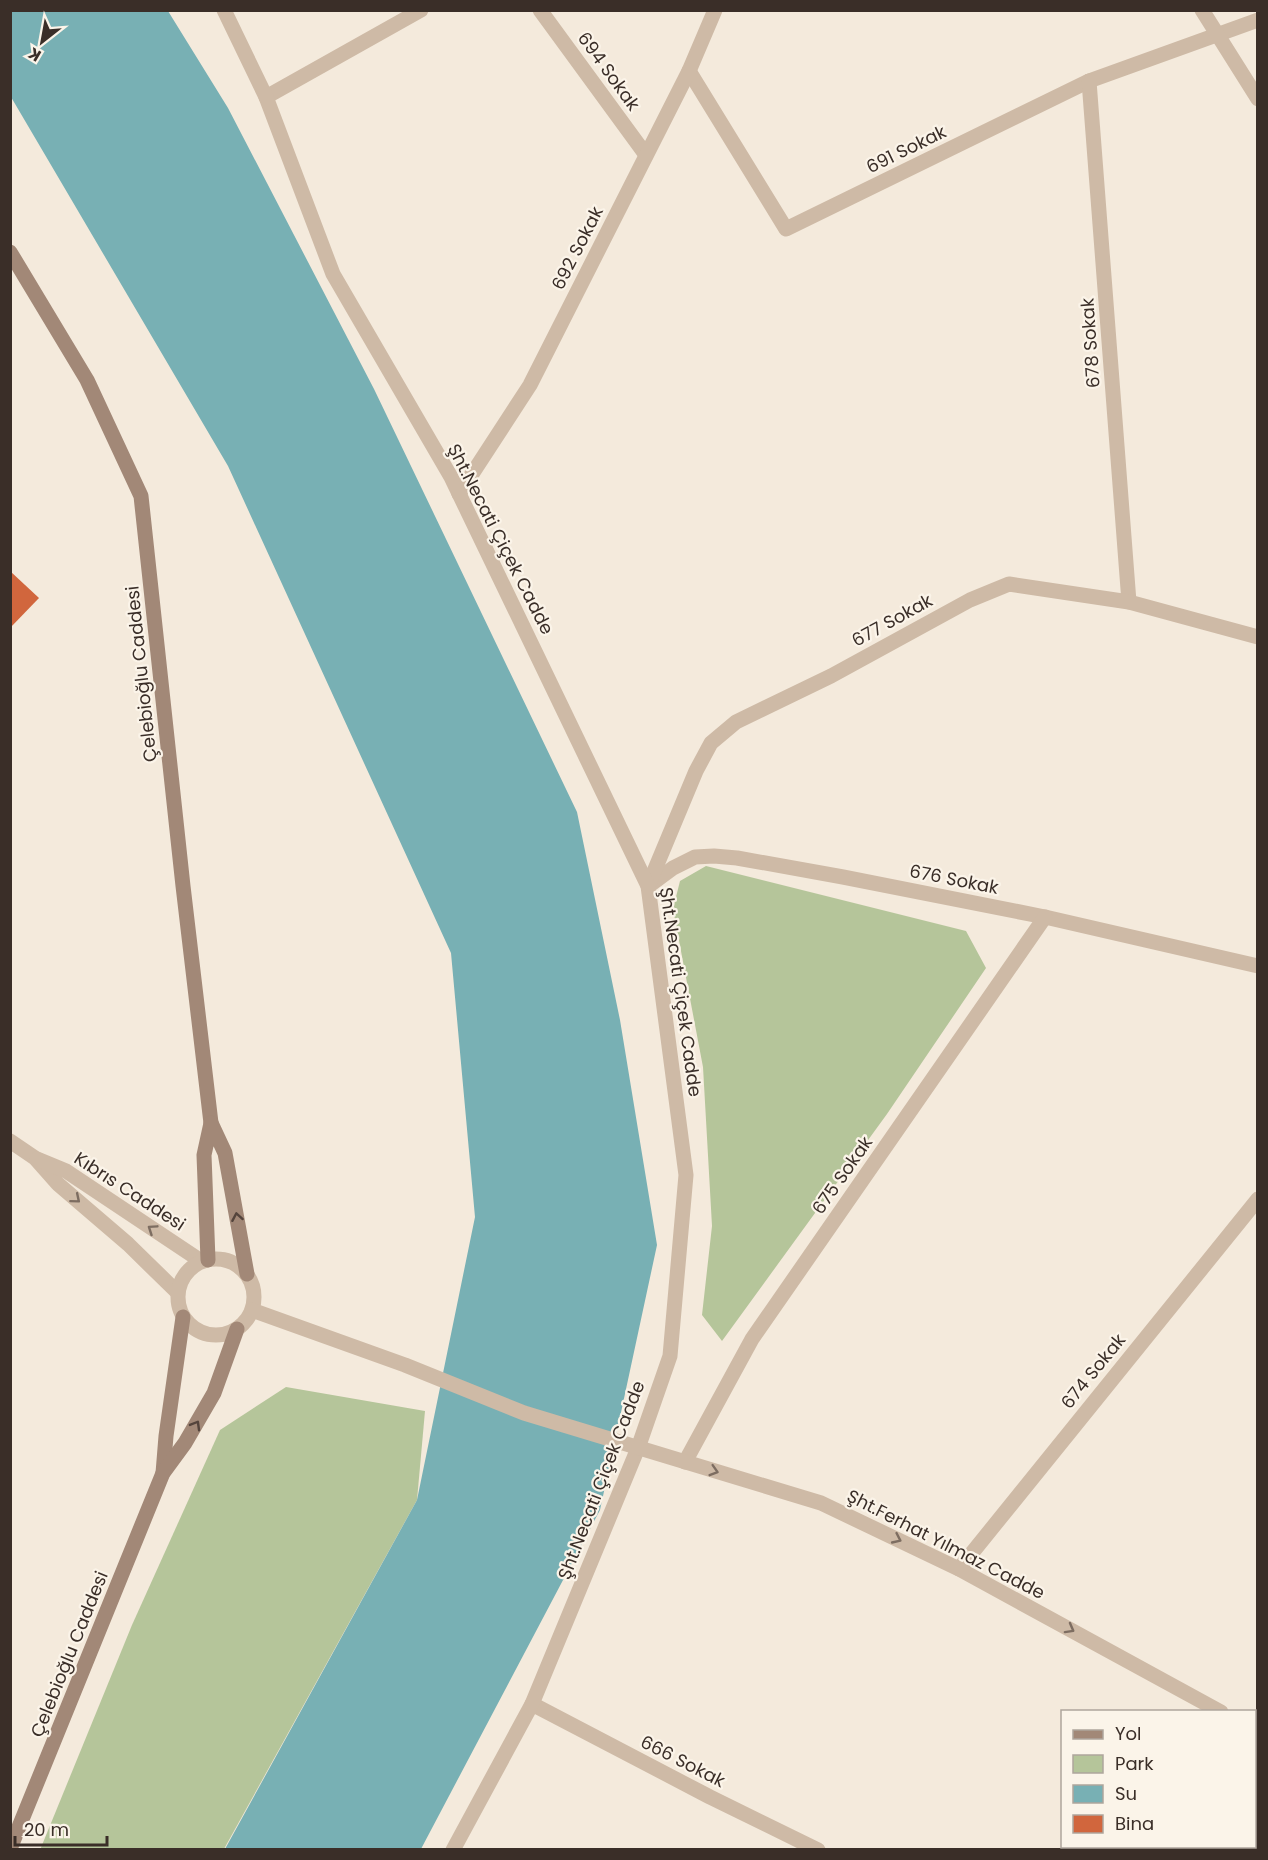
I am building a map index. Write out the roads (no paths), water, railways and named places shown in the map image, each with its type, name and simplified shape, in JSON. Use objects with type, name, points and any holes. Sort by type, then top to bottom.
[{"type":"main road","name":"Çelebioğlu Caddesi","points":[[10,252],[87,380],[141,496],[211,1123],[225,1153],[247,1274]]},
{"type":"main road","name":"Çelebioğlu Caddesi","points":[[205,1260],[204,1155],[211,1123]]},
{"type":"main road","name":"Çelebioğlu Caddesi","points":[[163,1473],[183,1317]]},
{"type":"main road","name":"Çelebioğlu Caddesi","points":[[10,1849],[163,1473],[185,1443],[214,1393],[237,1329]]},
{"type":"street","name":"Şht.Necati Çiçek Cadde","points":[[224,10],[266,97],[333,274],[459,494],[648,886],[686,1175],[670,1356],[638,1448],[531,1704],[453,1850]]},
{"type":"street","points":[[266,97],[421,10]]},
{"type":"street","name":"694 Sokak","points":[[540,10],[646,155]]},
{"type":"street","name":"692 Sokak","points":[[459,494],[530,385],[689,71],[714,10]]},
{"type":"street","points":[[1202,10],[1257,99]]},
{"type":"street","name":"691 Sokak","points":[[689,71],[786,229],[1089,81],[1257,20]]},
{"type":"street","name":"678 Sokak","points":[[1089,81],[1129,602]]},
{"type":"street","name":"677 Sokak","points":[[648,886],[711,743],[736,722],[831,676],[970,600],[1010,584],[1129,602],[1257,637]]},
{"type":"street","name":"676 Sokak","points":[[648,886],[673,868],[695,857],[714,856],[783,865],[1044,917],[1257,966]]},
{"type":"street","name":"675 Sokak","points":[[685,1462],[752,1339],[1044,917]]},
{"type":"street","name":"Kıbrıs Caddesi","points":[[10,1141],[35,1158],[66,1171],[205,1260]]},
{"type":"street","name":"Kıbrıs Caddesi","points":[[35,1158],[58,1184],[128,1244],[177,1292]]},
{"type":"street","name":"674 Sokak","points":[[959,1569],[1257,1199]]},
{"type":"street","points":[[205,1260],[227,1260],[247,1274],[253,1285],[255,1298],[246,1321],[237,1329],[226,1335],[214,1336],[191,1327],[183,1317],[178,1305],[177,1292],[182,1279],[190,1269],[205,1260]]},
{"type":"street","name":"Şht.Ferhat Yılmaz Cadde","points":[[252,1310],[405,1365],[524,1413],[821,1503],[959,1569],[1217,1710]]},
{"type":"street","name":"666 Sokak","points":[[531,1704],[818,1850]]},
{"type":"water","points":[[10,11],[168,11],[228,108],[374,389],[577,812],[620,1020],[657,1245],[600,1510],[421,1849],[225,1849],[417,1500],[475,1217],[451,953],[228,466],[11,97]]}]
